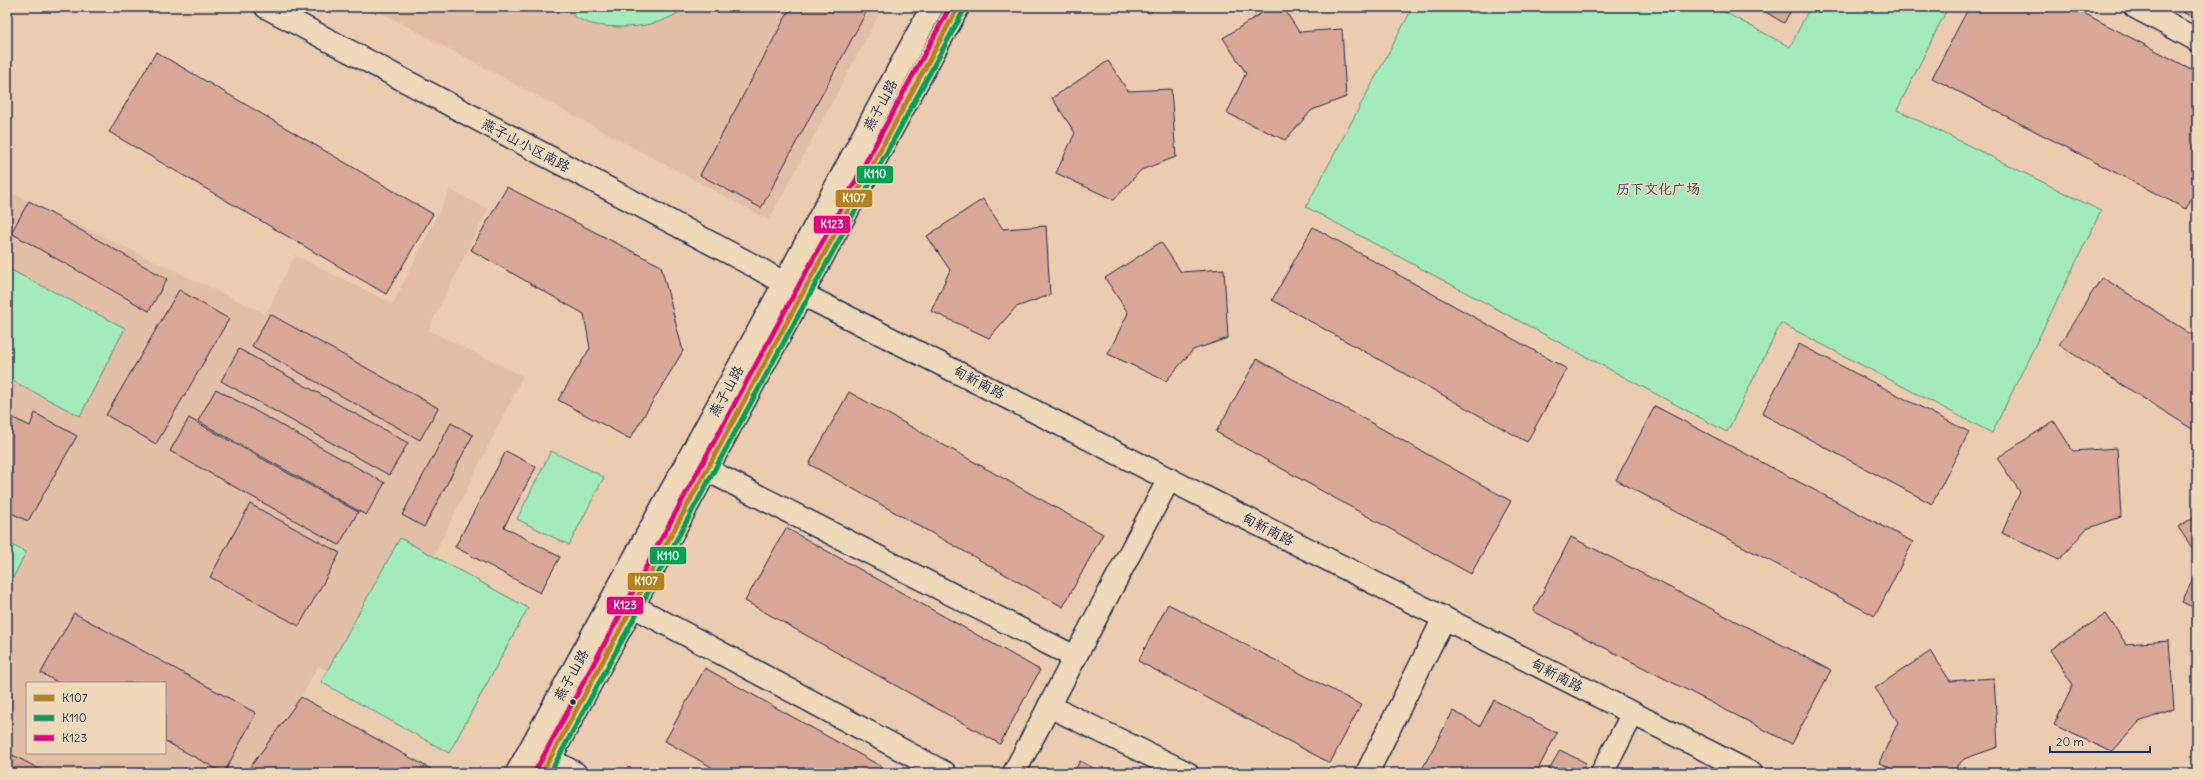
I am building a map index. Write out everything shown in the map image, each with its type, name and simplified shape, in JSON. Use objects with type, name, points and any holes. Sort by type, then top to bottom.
[{"type":"street","name":"燕子山小区南路","points":[[266,7],[744,260],[793,289]]},
{"type":"street","name":"燕子山路","points":[[517,773],[793,289],[932,7]]},
{"type":"street","points":[[575,773],[546,766],[707,470],[793,289],[958,7]]},
{"type":"street","points":[[2135,7],[2197,40]]},
{"type":"street","name":"甸新南路","points":[[793,289],[1751,773]]},
{"type":"street","points":[[707,470],[1075,657]]},
{"type":"street","points":[[1014,773],[1169,479]]},
{"type":"street","points":[[633,606],[945,773]]},
{"type":"street","points":[[1367,773],[1444,618]]},
{"type":"street","points":[[1049,706],[1187,773]]},
{"type":"street","points":[[1602,773],[1633,713]]},
{"type":"shaded area","points":[[371,7],[883,7],[769,220]]},
{"type":"shaded area","points":[[450,190],[488,209],[428,330],[523,376],[367,690],[318,666],[301,697],[246,773],[7,773],[7,191],[266,314],[295,255],[393,304]]},
{"type":"green space","points":[[559,7],[686,7],[676,14],[654,23],[641,26],[616,27],[588,23]]},
{"type":"green space","name":"历下文化广场","points":[[1413,7],[1715,7],[1790,47],[1810,7],[1948,7],[1897,110],[2101,211],[1992,433],[1781,323],[1727,432],[1306,207]]},
{"type":"green space","points":[[7,268],[125,328],[80,416],[7,378]]},
{"type":"green space","points":[[551,451],[604,477],[569,545],[517,519]]},
{"type":"green space","points":[[400,538],[528,608],[449,753],[321,682]]},
{"type":"green space","points":[[7,543],[26,552],[7,590]]},
{"type":"building","points":[[791,7],[869,7],[761,208],[700,175]]},
{"type":"building","points":[[1138,7],[1155,7],[1150,13]]},
{"type":"building","points":[[1271,7],[1283,7],[1299,32],[1342,29],[1346,97],[1312,110],[1285,140],[1227,113],[1246,73],[1223,38]]},
{"type":"building","points":[[1757,7],[1793,7],[1784,23]]},
{"type":"building","points":[[1969,7],[2072,7],[2197,72],[2197,187],[2186,209],[1932,78]]},
{"type":"building","points":[[2174,7],[2197,7],[2197,20]]},
{"type":"building","points":[[156,52],[433,214],[386,294],[109,132]]},
{"type":"building","points":[[1108,61],[1128,91],[1171,89],[1176,157],[1141,170],[1114,200],[1056,173],[1075,133],[1052,98]]},
{"type":"building","points":[[507,187],[661,266],[683,351],[630,439],[558,400],[590,348],[584,314],[471,250]]},
{"type":"building","points":[[983,199],[1003,229],[1046,226],[1050,295],[1016,307],[989,338],[931,311],[950,270],[927,236]]},
{"type":"building","points":[[29,201],[167,279],[149,311],[11,233]]},
{"type":"building","points":[[1313,227],[1567,369],[1527,442],[1272,300]]},
{"type":"building","points":[[1161,242],[1181,272],[1224,269],[1228,338],[1193,350],[1166,381],[1108,354],[1128,313],[1105,278]]},
{"type":"building","points":[[2102,277],[2197,338],[2197,432],[2059,345]]},
{"type":"building","points":[[179,290],[229,319],[156,444],[106,415]]},
{"type":"building","points":[[270,314],[438,408],[420,440],[252,346]]},
{"type":"building","points":[[1799,344],[1969,432],[1932,504],[1762,414]]},
{"type":"building","points":[[239,349],[408,443],[389,475],[221,381]]},
{"type":"building","points":[[1257,359],[1511,501],[1471,574],[1216,432]]},
{"type":"building","points":[[216,389],[385,483],[366,515],[198,421]]},
{"type":"building","points":[[849,392],[1103,534],[1063,607],[809,464]]},
{"type":"building","points":[[1655,406],[1913,542],[1875,616],[1616,480]]},
{"type":"building","points":[[35,413],[77,436],[28,521],[7,511],[7,415],[30,426]]},
{"type":"building","points":[[189,418],[358,512],[339,545],[170,451]]},
{"type":"building","points":[[2054,421],[2073,451],[2117,448],[2121,517],[2086,529],[2059,560],[2002,533],[2020,492],[1997,458]]},
{"type":"building","points":[[451,423],[473,435],[424,527],[402,515]]},
{"type":"building","points":[[506,451],[536,467],[504,527],[560,557],[540,593],[455,547]]},
{"type":"building","points":[[250,504],[340,553],[299,626],[210,577]]},
{"type":"building","points":[[2197,515],[2197,555],[2178,527]]},
{"type":"building","points":[[786,528],[1040,670],[1000,744],[745,601]]},
{"type":"building","points":[[1571,537],[1831,670],[1792,744],[1533,611]]},
{"type":"building","points":[[2197,570],[2197,609],[2182,602]]},
{"type":"building","points":[[1168,604],[1361,705],[1330,763],[1138,661]]},
{"type":"building","points":[[74,613],[256,713],[224,773],[166,742],[166,682],[57,682],[41,673]]},
{"type":"building","points":[[2106,614],[2126,644],[2169,641],[2174,709],[2139,722],[2112,752],[2054,725],[2073,685],[2050,650]]},
{"type":"building","points":[[1931,651],[1950,681],[1994,678],[1998,747],[1964,759],[1951,773],[1901,773],[1879,763],[1898,722],[1875,688]]},
{"type":"building","points":[[705,668],[893,773],[722,773],[665,741]]},
{"type":"building","points":[[301,697],[438,773],[246,773]]},
{"type":"building","points":[[1494,700],[1557,733],[1536,773],[1420,773],[1453,711],[1480,726]]},
{"type":"building","points":[[1560,750],[1586,763],[1581,773],[1547,773]]},
{"type":"building","points":[[7,752],[47,773],[7,773]]},
{"type":"building","points":[[1080,761],[1103,773],[1073,773]]},
{"type":"transit line","name":"K123","points":[[536,770],[950,7]]},
{"type":"transit line","name":"K107","points":[[542,773],[958,7]]},
{"type":"transit line","name":"K110","points":[[550,773],[964,10]]}]
